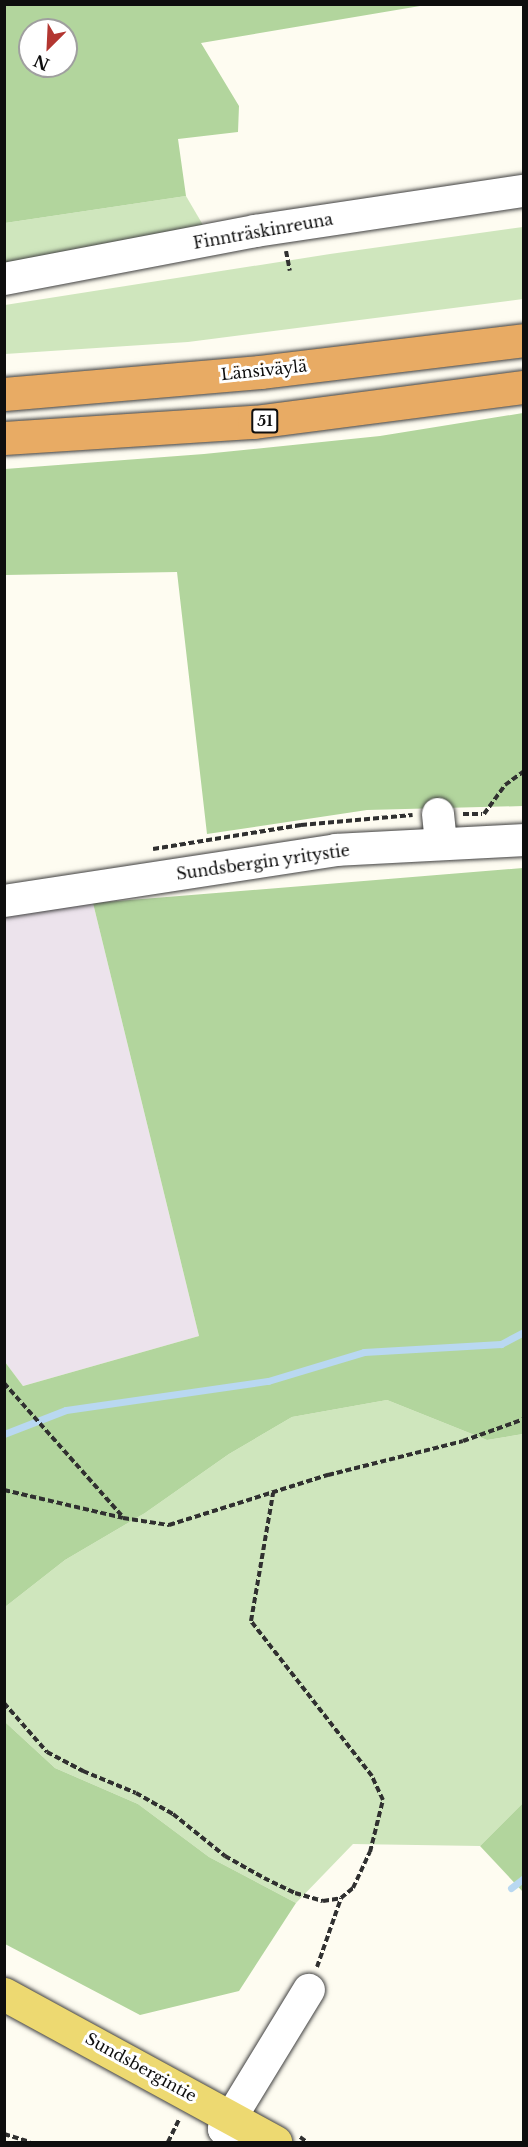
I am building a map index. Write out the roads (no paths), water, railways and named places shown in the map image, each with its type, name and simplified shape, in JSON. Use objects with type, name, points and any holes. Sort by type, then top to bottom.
[{"type":"highway","name":"Länsiväylä","points":[[4,394],[260,372],[524,340]]},
{"type":"highway","name":"51","points":[[4,438],[254,422],[524,387]]},
{"type":"main road","name":"Sundsbergintie","points":[[4,1994],[234,2129]]},
{"type":"main road","name":"Sundsbergintie","points":[[4,2014],[234,2129],[275,2142]]},
{"type":"street","name":"Finnträskinreuna","points":[[4,279],[255,231],[524,191]]},
{"type":"street","name":"Sundsbergin yritystie","points":[[4,902],[336,850],[439,829],[524,840]]},
{"type":"street","points":[[234,2129],[309,1990]]},
{"type":"waterway","points":[[4,1434],[66,1410],[268,1381],[364,1352],[501,1344],[524,1332]]},
{"type":"waterway","points":[[511,1888],[524,1878]]}]
